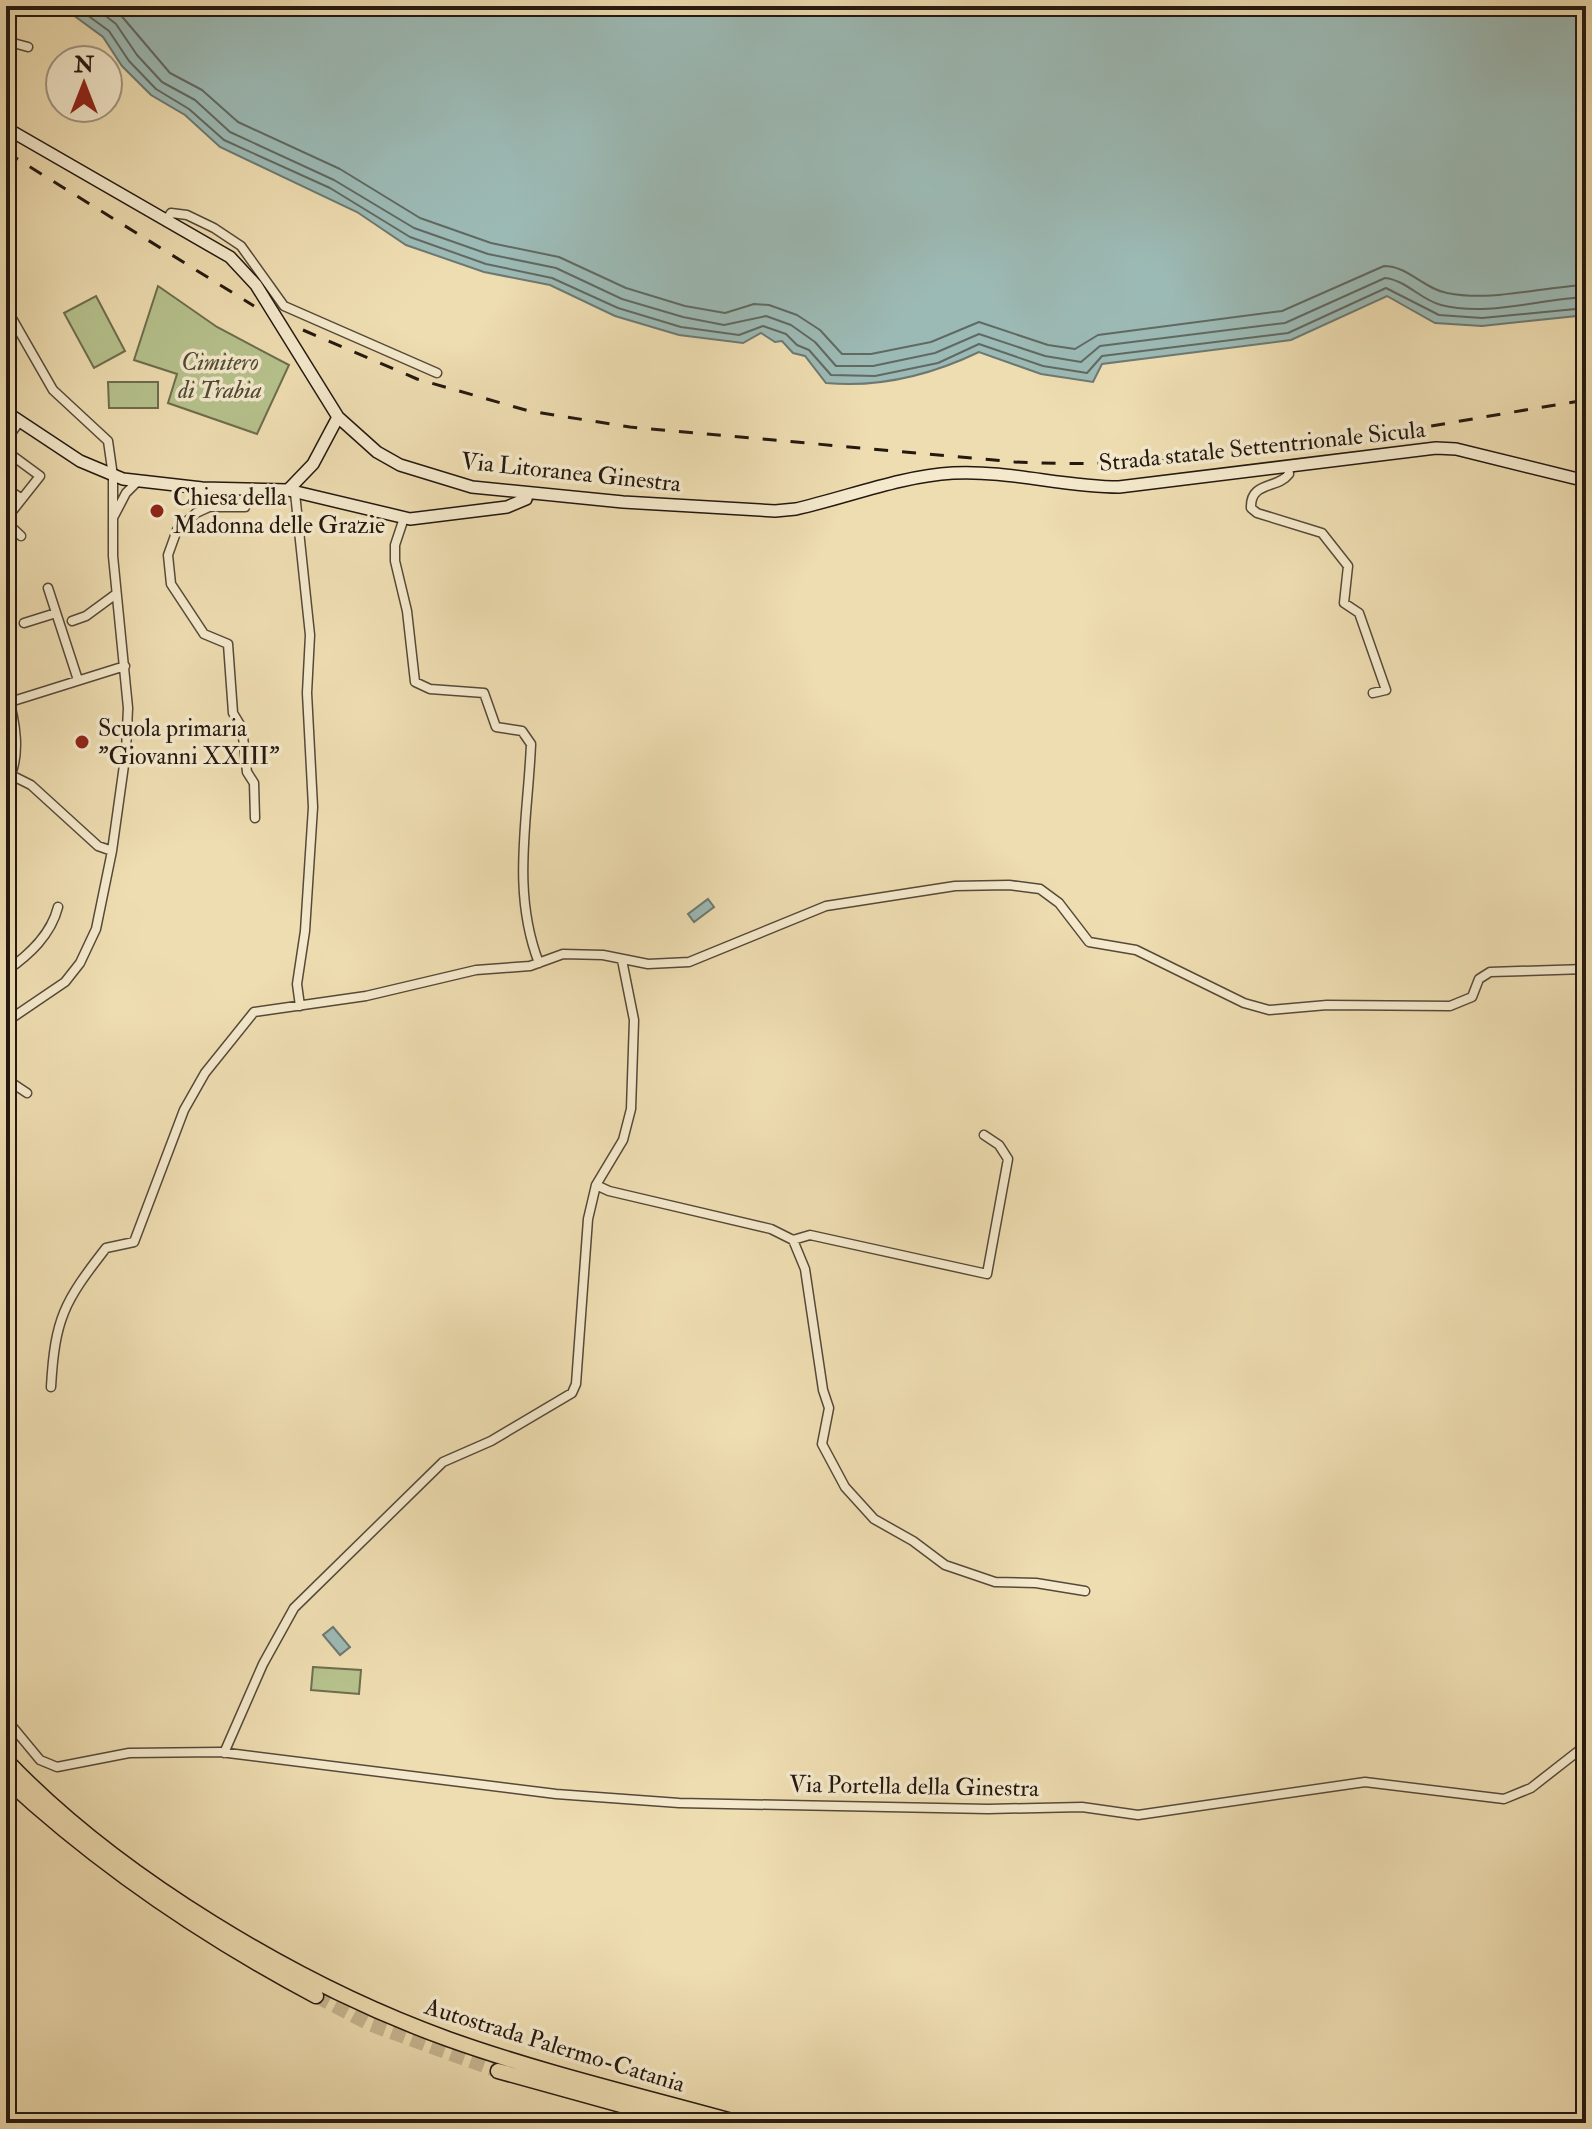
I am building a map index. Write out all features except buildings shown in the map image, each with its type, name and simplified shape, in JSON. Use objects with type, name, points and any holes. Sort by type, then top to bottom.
[{"type":"highway","name":"Autostrada Palermo-Catania","points":[[6,1760],[68,1816],[160,1887],[255,1948],[344,1995],[448,2039],[508,2059],[739,2123]]},
{"type":"highway","points":[[6,1779],[121,1876],[213,1939],[316,1996]]},
{"type":"highway","name":"Autostrada Palermo-Catania","points":[[498,2071],[686,2123]]},
{"type":"main road","name":"Via Litoranea Ginestra","points":[[6,128],[216,247],[242,268],[338,417],[377,452],[400,465],[472,487],[703,507]]},
{"type":"main road","points":[[6,412],[80,461],[113,476],[138,481],[291,491],[404,518],[450,516],[507,507],[526,499],[527,493]]},
{"type":"main road","points":[[291,491],[313,464],[338,417]]},
{"type":"main road","name":"Strada statale Settentrionale Sicula","points":[[703,507],[796,509],[956,473],[1086,487],[1119,487],[1436,448],[1456,449],[1586,481]]},
{"type":"street","points":[[6,41],[28,47]]},
{"type":"street","points":[[167,219],[171,213],[187,215],[241,246],[284,306],[437,373]]},
{"type":"street","points":[[6,308],[53,390],[108,441],[113,476],[116,594],[125,666],[126,751],[112,851],[96,929],[80,963],[44,999],[6,1022]]},
{"type":"street","points":[[6,440],[20,421]]},
{"type":"street","points":[[6,451],[40,476],[6,520],[21,536]]},
{"type":"street","points":[[1288,466],[1289,474],[1285,480],[1265,485],[1255,493],[1251,508],[1257,513],[1322,533],[1348,566],[1344,603],[1359,613],[1386,690],[1373,693]]},
{"type":"street","points":[[112,520],[126,493],[138,481]]},
{"type":"street","points":[[6,488],[22,499]]},
{"type":"street","points":[[248,490],[245,507],[209,507],[190,518],[177,530],[168,555],[171,584],[204,634],[228,644],[233,713],[242,728],[247,772],[254,783],[255,818]]},
{"type":"street","points":[[291,491],[310,635],[307,693],[313,807],[306,917],[297,984],[300,1006]]},
{"type":"street","points":[[404,518],[395,545],[395,561],[407,611],[415,682],[430,689],[484,693],[496,727],[522,731],[531,744],[522,860],[525,906],[539,963]]},
{"type":"street","points":[[48,588],[78,680]]},
{"type":"street","points":[[72,621],[86,616],[116,594]]},
{"type":"street","points":[[24,623],[56,613]]},
{"type":"street","points":[[10,702],[125,666]]},
{"type":"street","points":[[6,690],[16,739],[11,775],[6,784]]},
{"type":"street","points":[[11,775],[31,785],[98,846],[112,851]]},
{"type":"street","points":[[51,1387],[56,1326],[106,1248],[134,1242],[171,1141],[205,1073],[254,1012],[300,1006],[476,970],[539,963],[563,954],[603,955],[671,965],[689,962],[796,917],[858,899],[955,886],[1009,885],[1040,889],[1059,903],[1089,942],[1136,950],[1244,1003],[1269,1010],[1327,1005],[1450,1006],[1472,997],[1479,979],[1490,972],[1586,969]]},
{"type":"street","points":[[6,971],[28,956],[52,926],[58,907]]},
{"type":"street","points":[[224,1753],[263,1664],[294,1608],[443,1462],[491,1441],[572,1393],[578,1368],[588,1219],[596,1185],[623,1140],[631,1109],[634,1020],[622,960]]},
{"type":"street","points":[[6,1079],[27,1093]]},
{"type":"street","points":[[793,1240],[810,1235],[987,1274],[1008,1159],[999,1145],[984,1135]]},
{"type":"street","points":[[596,1185],[609,1191],[771,1229],[793,1240],[805,1269],[823,1390],[829,1408],[822,1444],[845,1487],[874,1519],[913,1541],[945,1565],[995,1582],[1036,1583],[1085,1591]]},
{"type":"street","name":"Via Portella della Ginestra","points":[[6,1719],[40,1760],[57,1767],[129,1753],[224,1753],[556,1794],[664,1802],[941,1808],[1082,1807],[1155,1815],[1234,1799],[1365,1782],[1504,1799],[1531,1788],[1586,1745]]},
{"type":"green space","name":"Cimitero di Trabia","points":[[158,286],[217,327],[289,365],[257,434],[168,403],[177,374],[134,360]]},
{"type":"green space","points":[[96,296],[125,351],[94,368],[64,313]]},
{"type":"green space","points":[[108,382],[158,382],[158,408],[109,408]]},
{"type":"green space","points":[[313,1667],[361,1670],[359,1694],[311,1690]]},
{"type":"water","points":[[49,6],[1586,6],[1586,315],[1482,326],[1435,323],[1387,296],[1291,340],[1102,364],[1093,382],[1041,374],[979,352],[905,378],[866,384],[826,383],[805,356],[793,353],[782,341],[775,342],[761,333],[743,343],[679,335],[615,316],[550,285],[484,272],[406,245],[357,212],[220,147],[185,115],[151,95],[124,68],[124,44],[108,44],[103,37],[69,12]]},
{"type":"water","points":[[708,899],[714,907],[694,922],[688,914]]},
{"type":"water","points":[[333,1627],[350,1647],[340,1655],[323,1635]]},
{"type":"tunnel","points":[[316,1996],[369,2024],[498,2071]]},
{"type":"railway","points":[[6,152],[254,306]]},
{"type":"railway","points":[[303,330],[417,379],[529,411],[630,427],[1015,462],[1159,461],[1230,455],[1586,400]]},
{"type":"place","name":"Chiesa della Madonna delle Grazie","points":[[157,511]]},
{"type":"place","name":"Scuola primaria \"Giovanni XXIII\"","points":[[82,742]]}]
